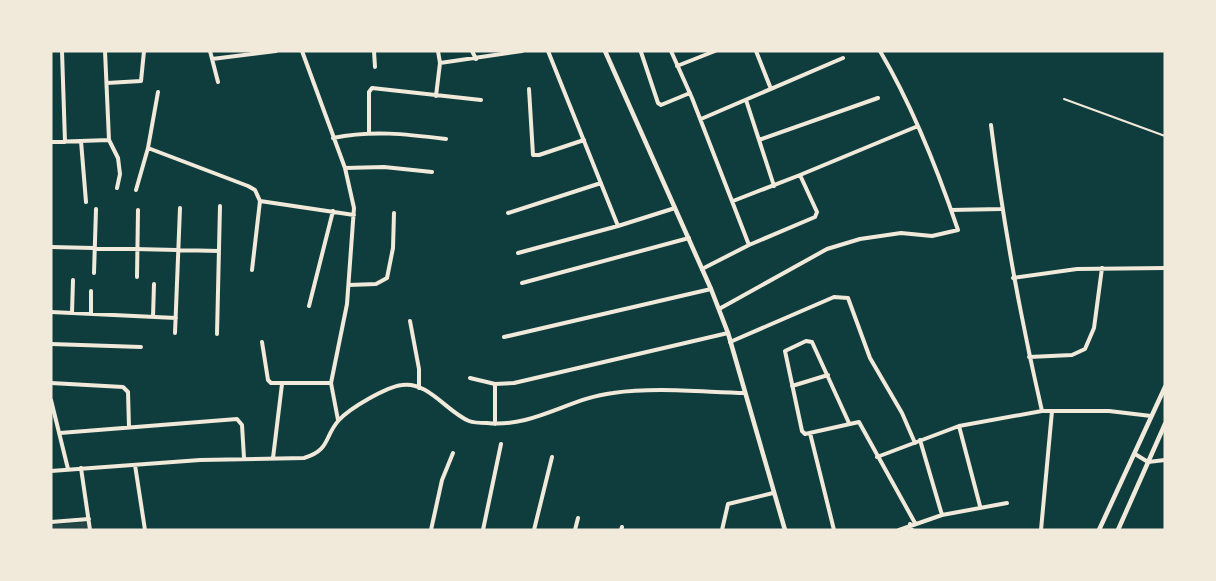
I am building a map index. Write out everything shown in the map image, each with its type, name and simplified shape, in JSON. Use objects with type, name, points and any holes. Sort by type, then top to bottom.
[{"type":"street","points":[[62,51],[65,142]]},
{"type":"street","points":[[105,51],[109,140],[118,158],[117,188]]},
{"type":"street","points":[[107,83],[141,81],[144,51]]},
{"type":"street","points":[[210,51],[218,82]]},
{"type":"street","points":[[212,59],[276,51]]},
{"type":"street","points":[[51,471],[244,458],[304,458],[317,454],[329,441],[338,420],[331,383],[349,285],[354,208],[345,168],[302,51]]},
{"type":"street","points":[[374,51],[375,67]]},
{"type":"street","points":[[436,96],[440,63],[438,51]]},
{"type":"street","points":[[472,51],[476,59]]},
{"type":"street","points":[[440,63],[522,51]]},
{"type":"street","points":[[548,51],[618,226]]},
{"type":"street","points":[[604,51],[676,208],[719,309],[785,530]]},
{"type":"street","points":[[671,51],[701,119],[749,245]]},
{"type":"street","points":[[677,66],[715,51]]},
{"type":"street","points":[[756,51],[771,89]]},
{"type":"street","points":[[719,309],[827,249],[860,239],[901,232],[932,236],[958,230],[918,126],[880,51]]},
{"type":"street","points":[[641,52],[658,103],[661,105],[690,93]]},
{"type":"street","points":[[701,119],[843,58]]},
{"type":"street","points":[[369,132],[369,92],[372,87],[481,100]]},
{"type":"street","points":[[529,89],[533,155],[584,140]]},
{"type":"street","points":[[136,190],[148,148],[158,92]]},
{"type":"street","points":[[759,140],[878,98]]},
{"type":"street","points":[[746,100],[774,186]]},
{"type":"street","points":[[991,125],[1001,209],[1013,278],[1042,411]]},
{"type":"street","points":[[733,201],[918,126]]},
{"type":"street","points":[[333,138],[387,131],[446,139]]},
{"type":"street","points":[[51,142],[109,140]]},
{"type":"street","points":[[81,141],[86,202]]},
{"type":"street","points":[[148,148],[255,190],[260,201],[252,270]]},
{"type":"street","points":[[345,168],[384,167],[432,172]]},
{"type":"street","points":[[702,269],[749,245],[815,217],[817,212],[800,175]]},
{"type":"street","points":[[508,213],[602,183]]},
{"type":"street","points":[[260,201],[354,215]]},
{"type":"street","points":[[217,334],[220,206]]},
{"type":"street","points":[[175,333],[180,208]]},
{"type":"street","points":[[518,253],[676,208]]},
{"type":"street","points":[[94,273],[96,209]]},
{"type":"street","points":[[951,210],[1001,209]]},
{"type":"street","points":[[137,277],[138,210]]},
{"type":"street","points":[[309,306],[333,212]]},
{"type":"street","points":[[349,285],[376,284],[387,278],[393,248],[394,213]]},
{"type":"street","points":[[522,283],[689,238]]},
{"type":"street","points":[[51,247],[219,251]]},
{"type":"street","points":[[1013,278],[1102,268],[1165,268]]},
{"type":"street","points":[[1029,357],[1072,355],[1085,349],[1094,328],[1102,268]]},
{"type":"street","points":[[72,313],[73,280]]},
{"type":"street","points":[[153,316],[154,284]]},
{"type":"street","points":[[504,337],[711,289]]},
{"type":"street","points":[[91,291],[91,313]]},
{"type":"street","points":[[730,342],[834,297],[848,298],[870,358],[902,413],[915,443]]},
{"type":"street","points":[[51,312],[176,318]]},
{"type":"street","points":[[410,321],[419,369],[419,388]]},
{"type":"street","points":[[470,378],[495,384],[566,372],[728,333]]},
{"type":"street","points":[[849,423],[813,344],[806,341],[784,352],[802,431],[810,433],[849,423],[860,423],[913,523],[912,530]]},
{"type":"street","points":[[262,342],[268,380],[282,384],[331,383]]},
{"type":"street","points":[[51,344],[141,347]]},
{"type":"street","points":[[792,386],[828,375]]},
{"type":"street","points":[[51,383],[123,387],[128,392],[129,427]]},
{"type":"street","points":[[273,458],[282,384]]},
{"type":"street","points":[[495,384],[495,424]]},
{"type":"street","points":[[338,420],[383,391],[404,385],[419,388],[428,393],[470,422],[495,424],[524,422],[573,402],[612,393],[745,393]]},
{"type":"street","points":[[1099,530],[1165,387]]},
{"type":"street","points":[[51,400],[68,469]]},
{"type":"street","points":[[877,457],[959,426],[1042,411],[1109,411],[1151,416]]},
{"type":"street","points":[[1041,530],[1052,411]]},
{"type":"street","points":[[60,433],[237,419],[242,425],[244,458]]},
{"type":"street","points":[[1118,530],[1165,424]]},
{"type":"street","points":[[959,426],[980,506]]},
{"type":"street","points":[[810,433],[834,530]]},
{"type":"street","points":[[920,440],[942,515]]},
{"type":"street","points":[[483,530],[501,444]]},
{"type":"street","points":[[431,530],[442,480],[453,453]]},
{"type":"street","points":[[1135,454],[1148,462],[1165,460]]},
{"type":"street","points":[[534,530],[552,457]]},
{"type":"street","points":[[135,465],[145,530]]},
{"type":"street","points":[[81,468],[90,530]]},
{"type":"street","points":[[722,530],[728,504],[773,493]]},
{"type":"street","points":[[899,530],[913,523],[942,515],[980,506],[1007,503]]},
{"type":"street","points":[[575,530],[578,518]]},
{"type":"street","points":[[51,522],[89,519]]},
{"type":"lane","points":[[1064,99],[1165,136]]},
{"type":"shaded area","points":[[87,522],[88,530],[51,530],[51,525]]}]
